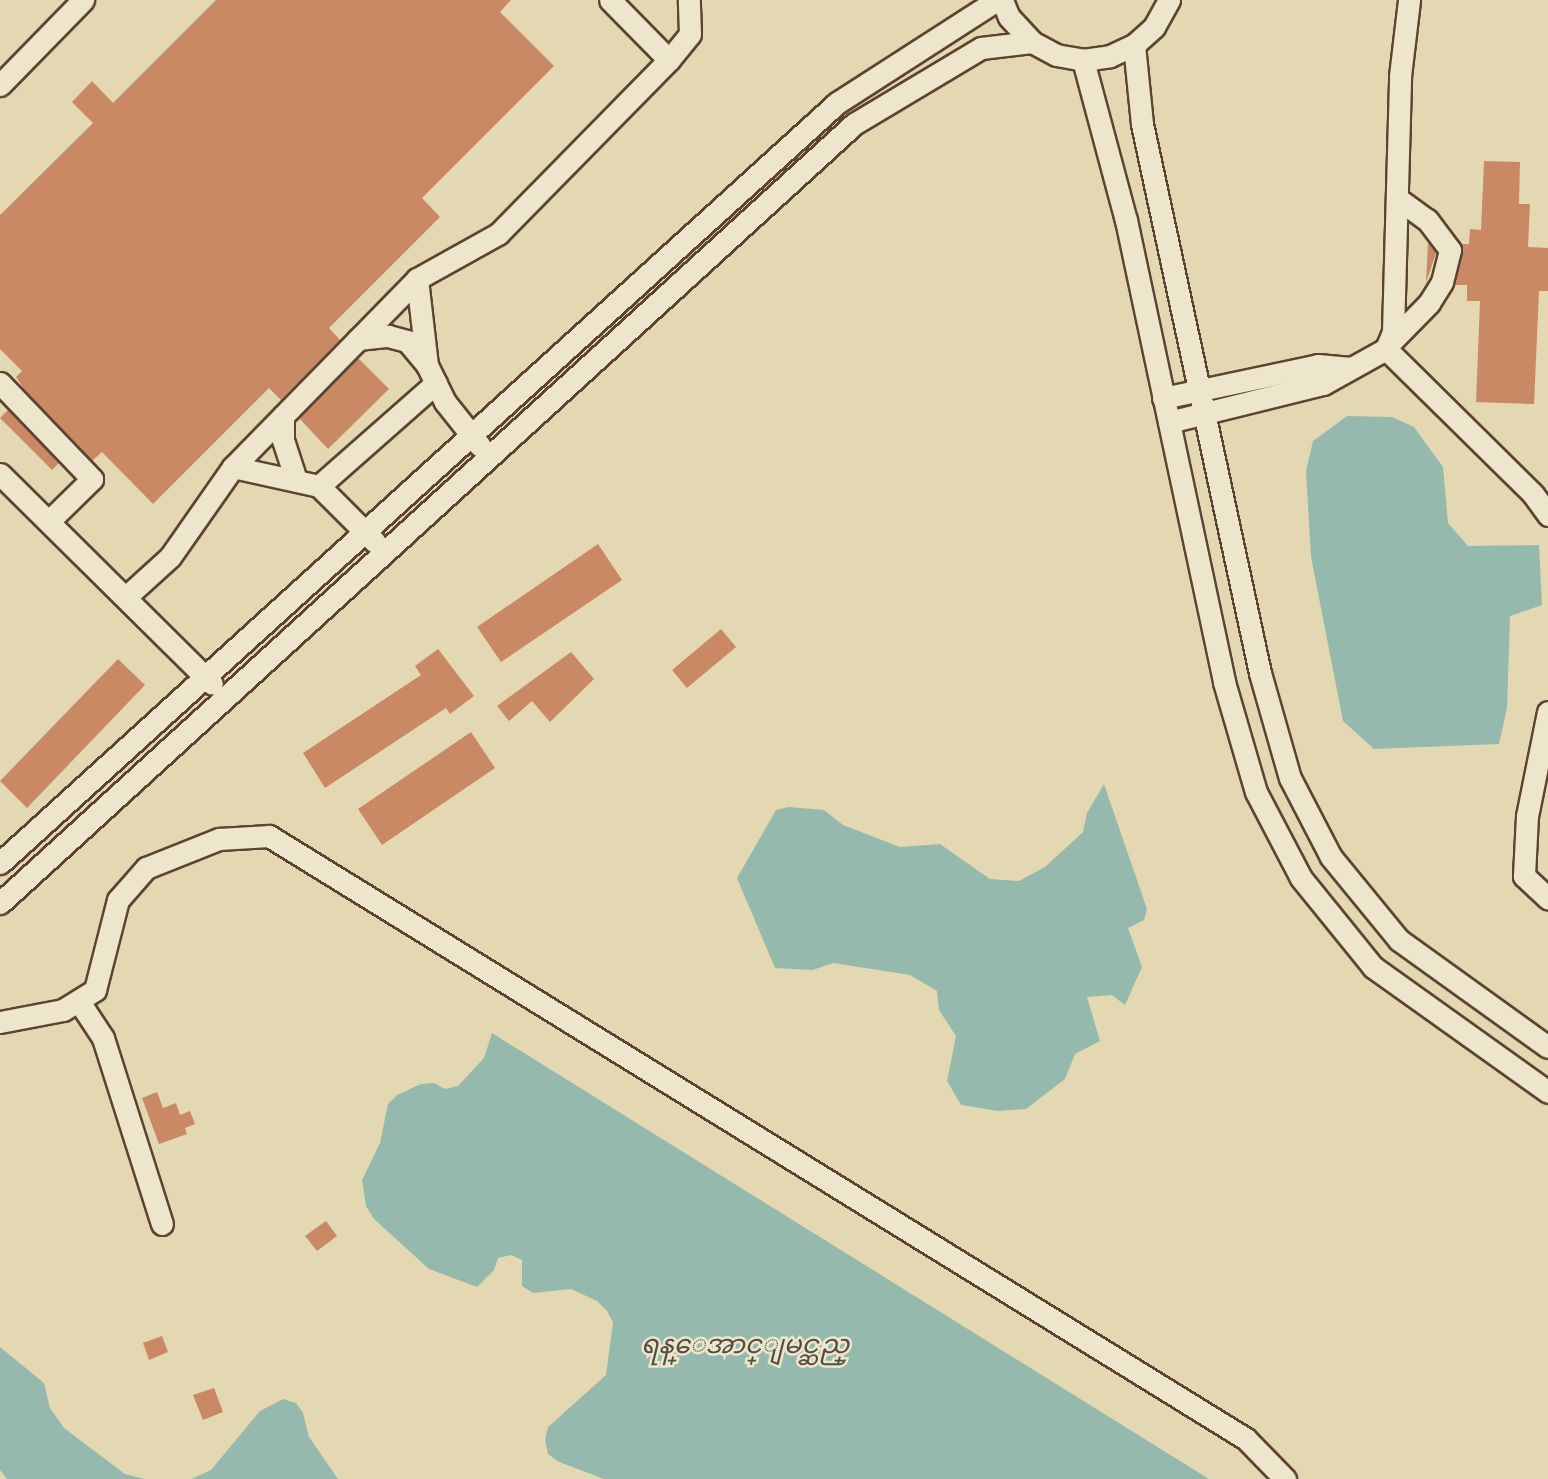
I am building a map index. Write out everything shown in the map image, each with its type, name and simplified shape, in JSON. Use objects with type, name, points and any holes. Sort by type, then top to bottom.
[{"type":"street","points":[[0,85],[83,0]]},
{"type":"street","points":[[610,0],[669,60]]},
{"type":"street","points":[[128,596],[170,557],[233,467],[417,279],[498,234],[669,60],[690,34],[689,0]]},
{"type":"street","points":[[0,863],[202,675],[365,533],[837,103],[999,0],[1009,16],[1032,42],[1056,55],[1083,60],[1110,56],[1134,45],[1154,27],[1169,0]]},
{"type":"street","points":[[1386,348],[1393,332],[1400,76],[1409,0]]},
{"type":"street","points":[[0,903],[222,696],[854,124],[981,48],[1032,42]]},
{"type":"street","points":[[1134,45],[1142,124],[1260,673],[1290,778],[1332,857],[1399,940],[1548,1047]]},
{"type":"street","points":[[1083,60],[1105,130],[1230,704],[1256,792],[1301,878],[1373,967],[1548,1092]]},
{"type":"street","points":[[1169,422],[1323,384],[1386,348],[1429,303],[1445,274],[1450,250],[1427,220],[1397,198]]},
{"type":"street","points":[[417,279],[431,374]]},
{"type":"street","points":[[358,339],[388,336],[408,342],[470,437],[490,454]]},
{"type":"street","points":[[1386,348],[1533,494],[1548,515]]},
{"type":"street","points":[[1163,398],[1318,365],[1351,368]]},
{"type":"street","points":[[320,486],[431,374]]},
{"type":"street","points":[[0,383],[92,479],[49,521]]},
{"type":"street","points":[[283,416],[283,440],[295,477]]},
{"type":"street","points":[[233,467],[295,477],[320,486],[384,550]]},
{"type":"street","points":[[0,474],[128,596],[222,696]]},
{"type":"street","points":[[1548,712],[1527,816],[1524,876],[1548,898]]},
{"type":"street","points":[[4,1023],[80,1003],[95,990],[107,957],[109,926],[131,881],[146,868],[219,839],[269,836],[1246,1439],[1286,1479]]},
{"type":"street","points":[[80,1003],[103,1038],[162,1224]]},
{"type":"water","points":[[1347,416],[1392,417],[1414,427],[1443,467],[1448,523],[1468,546],[1539,545],[1542,605],[1510,616],[1507,708],[1499,744],[1374,749],[1343,721],[1311,557],[1306,471],[1313,441]]},
{"type":"water","points":[[1104,784],[1147,909],[1144,920],[1128,928],[1142,967],[1125,1005],[1112,995],[1087,997],[1100,1041],[1075,1054],[1065,1079],[1026,1109],[998,1111],[961,1105],[947,1081],[956,1036],[939,1010],[937,991],[910,975],[833,963],[813,970],[775,968],[737,878],[776,810],[789,807],[824,810],[843,825],[900,847],[940,844],[990,879],[1019,881],[1045,867],[1083,832],[1087,813]]},
{"type":"water","name":"ရန္ေအာင္ျမင္ဆည္","points":[[492,1033],[1209,1479],[604,1479],[559,1462],[548,1454],[545,1440],[548,1427],[606,1375],[613,1322],[607,1311],[597,1301],[571,1289],[533,1293],[522,1286],[522,1260],[511,1255],[498,1258],[494,1270],[477,1287],[429,1269],[374,1219],[366,1206],[362,1180],[380,1143],[388,1104],[397,1095],[421,1084],[434,1083],[445,1089],[458,1086],[484,1058]]},
{"type":"water","points":[[0,1347],[44,1383],[50,1408],[64,1428],[125,1474],[145,1479],[7,1479],[0,1470]]},
{"type":"water","points":[[283,1399],[296,1403],[303,1413],[309,1437],[338,1479],[191,1479],[211,1470],[260,1411]]},
{"type":"building","points":[[216,0],[511,0],[500,12],[554,66],[422,198],[440,217],[329,328],[340,340],[281,400],[269,388],[153,504],[102,452],[92,461],[26,392],[16,377],[22,371],[0,349],[0,215],[93,123],[72,102],[92,81],[113,103]]},
{"type":"building","points":[[1484,161],[1520,162],[1519,204],[1530,204],[1528,247],[1548,248],[1548,291],[1539,291],[1534,404],[1476,402],[1480,301],[1467,301],[1467,285],[1454,285],[1461,244],[1469,244],[1470,229],[1481,230]]},
{"type":"building","points":[[1428,243],[1436,253],[1426,283]]},
{"type":"building","points":[[358,358],[389,389],[328,449],[299,418]]},
{"type":"building","points":[[8,410],[59,463],[52,470],[0,418]]},
{"type":"building","points":[[598,544],[622,580],[501,662],[477,627]]},
{"type":"building","points":[[721,629],[736,647],[687,688],[672,670]]},
{"type":"building","points":[[438,649],[474,696],[450,714],[446,708],[325,788],[303,753],[421,675],[415,666]]},
{"type":"building","points":[[571,652],[594,679],[550,722],[532,701],[509,721],[497,706]]},
{"type":"building","points":[[118,659],[145,685],[27,808],[0,781]]},
{"type":"building","points":[[471,732],[495,768],[382,845],[358,809]]},
{"type":"building","points":[[157,1092],[163,1108],[176,1103],[180,1115],[190,1111],[195,1124],[185,1128],[187,1134],[159,1144],[142,1098]]},
{"type":"building","points":[[326,1221],[337,1236],[317,1251],[305,1236]]},
{"type":"building","points":[[162,1336],[168,1352],[149,1360],[143,1343]]},
{"type":"building","points":[[214,1388],[223,1412],[203,1420],[193,1395]]}]
